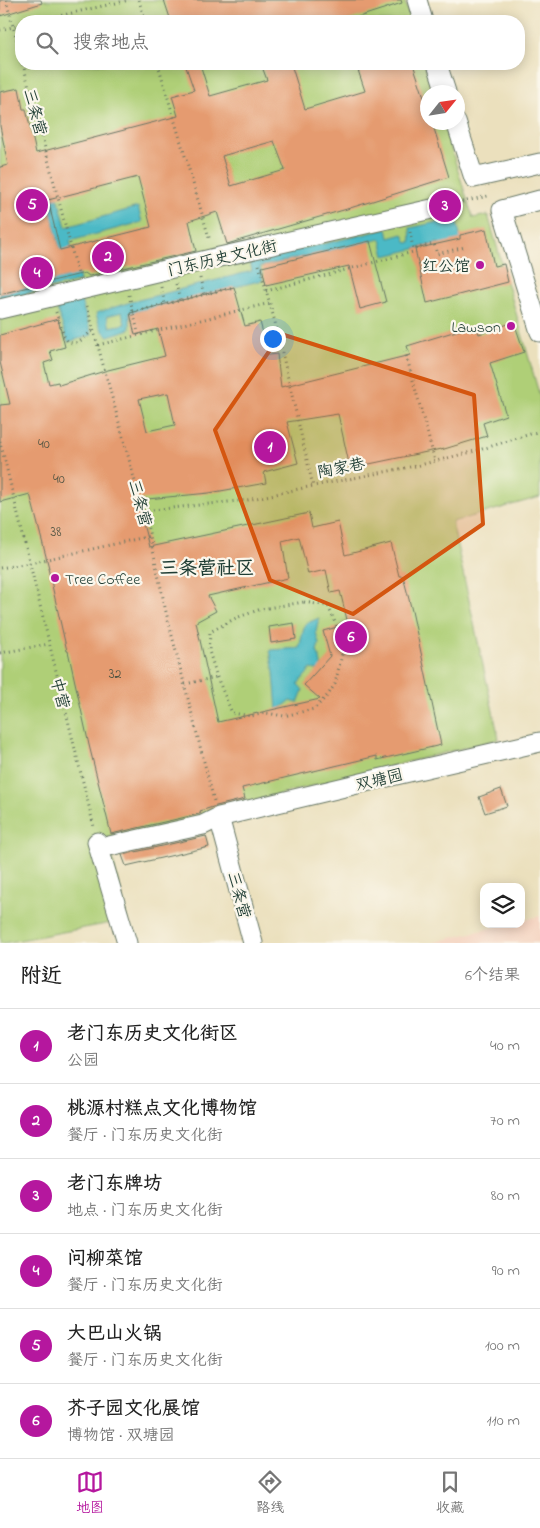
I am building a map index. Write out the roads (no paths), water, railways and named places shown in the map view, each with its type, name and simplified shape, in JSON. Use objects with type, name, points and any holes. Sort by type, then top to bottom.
[{"type":"street","points":[[416,0],[421,15]]},
{"type":"street","points":[[439,70],[444,85]]},
{"type":"street","points":[[459,130],[474,178],[540,163]]},
{"type":"street","points":[[540,200],[502,210],[540,332]]},
{"type":"street","name":"门东历史文化街","points":[[0,310],[215,258],[445,206]]},
{"type":"street","name":"双塘园","points":[[127,943],[98,845],[203,825],[219,817],[540,742]]},
{"type":"street","name":"三条营","points":[[219,817],[253,943]]},
{"type":"water","points":[[57,194],[66,227],[138,207],[142,222],[70,241],[80,281],[0,300],[0,294],[67,277],[47,197]]},
{"type":"water","points":[[456,218],[469,273],[447,278],[439,243],[385,256],[381,239],[260,267],[263,280],[130,313],[130,329],[108,336],[101,328],[96,313],[131,302],[252,271],[250,261],[387,229],[389,238],[403,234],[407,243],[411,242],[410,228]],"holes":[[[122,312],[125,324],[110,327],[107,316]]]},
{"type":"water","points":[[80,298],[92,335],[68,342],[56,306]]},
{"type":"water","points":[[319,618],[316,632],[319,644],[317,651],[322,671],[311,669],[298,684],[303,690],[298,703],[290,701],[277,711],[270,650],[299,648],[305,624]]},
{"type":"place","name":"大巴山火锅","points":[[32,205]]},
{"type":"place","name":"老门东牌坊","points":[[445,206]]},
{"type":"place","name":"桃源村糕点文化博物馆","points":[[108,257]]},
{"type":"place","name":"红公馆","points":[[480,265]]},
{"type":"place","name":"问柳菜馆","points":[[37,273]]},
{"type":"place","name":"Lawson","points":[[511,326]]},
{"type":"place","name":"老门东历史文化街区","points":[[270,447]]},
{"type":"place","name":"Tree Coffee","points":[[55,578]]},
{"type":"place","name":"芥子园文化展馆","points":[[351,637]]},
{"type":"district","name":"三条营社区","points":[[207,567]]}]
